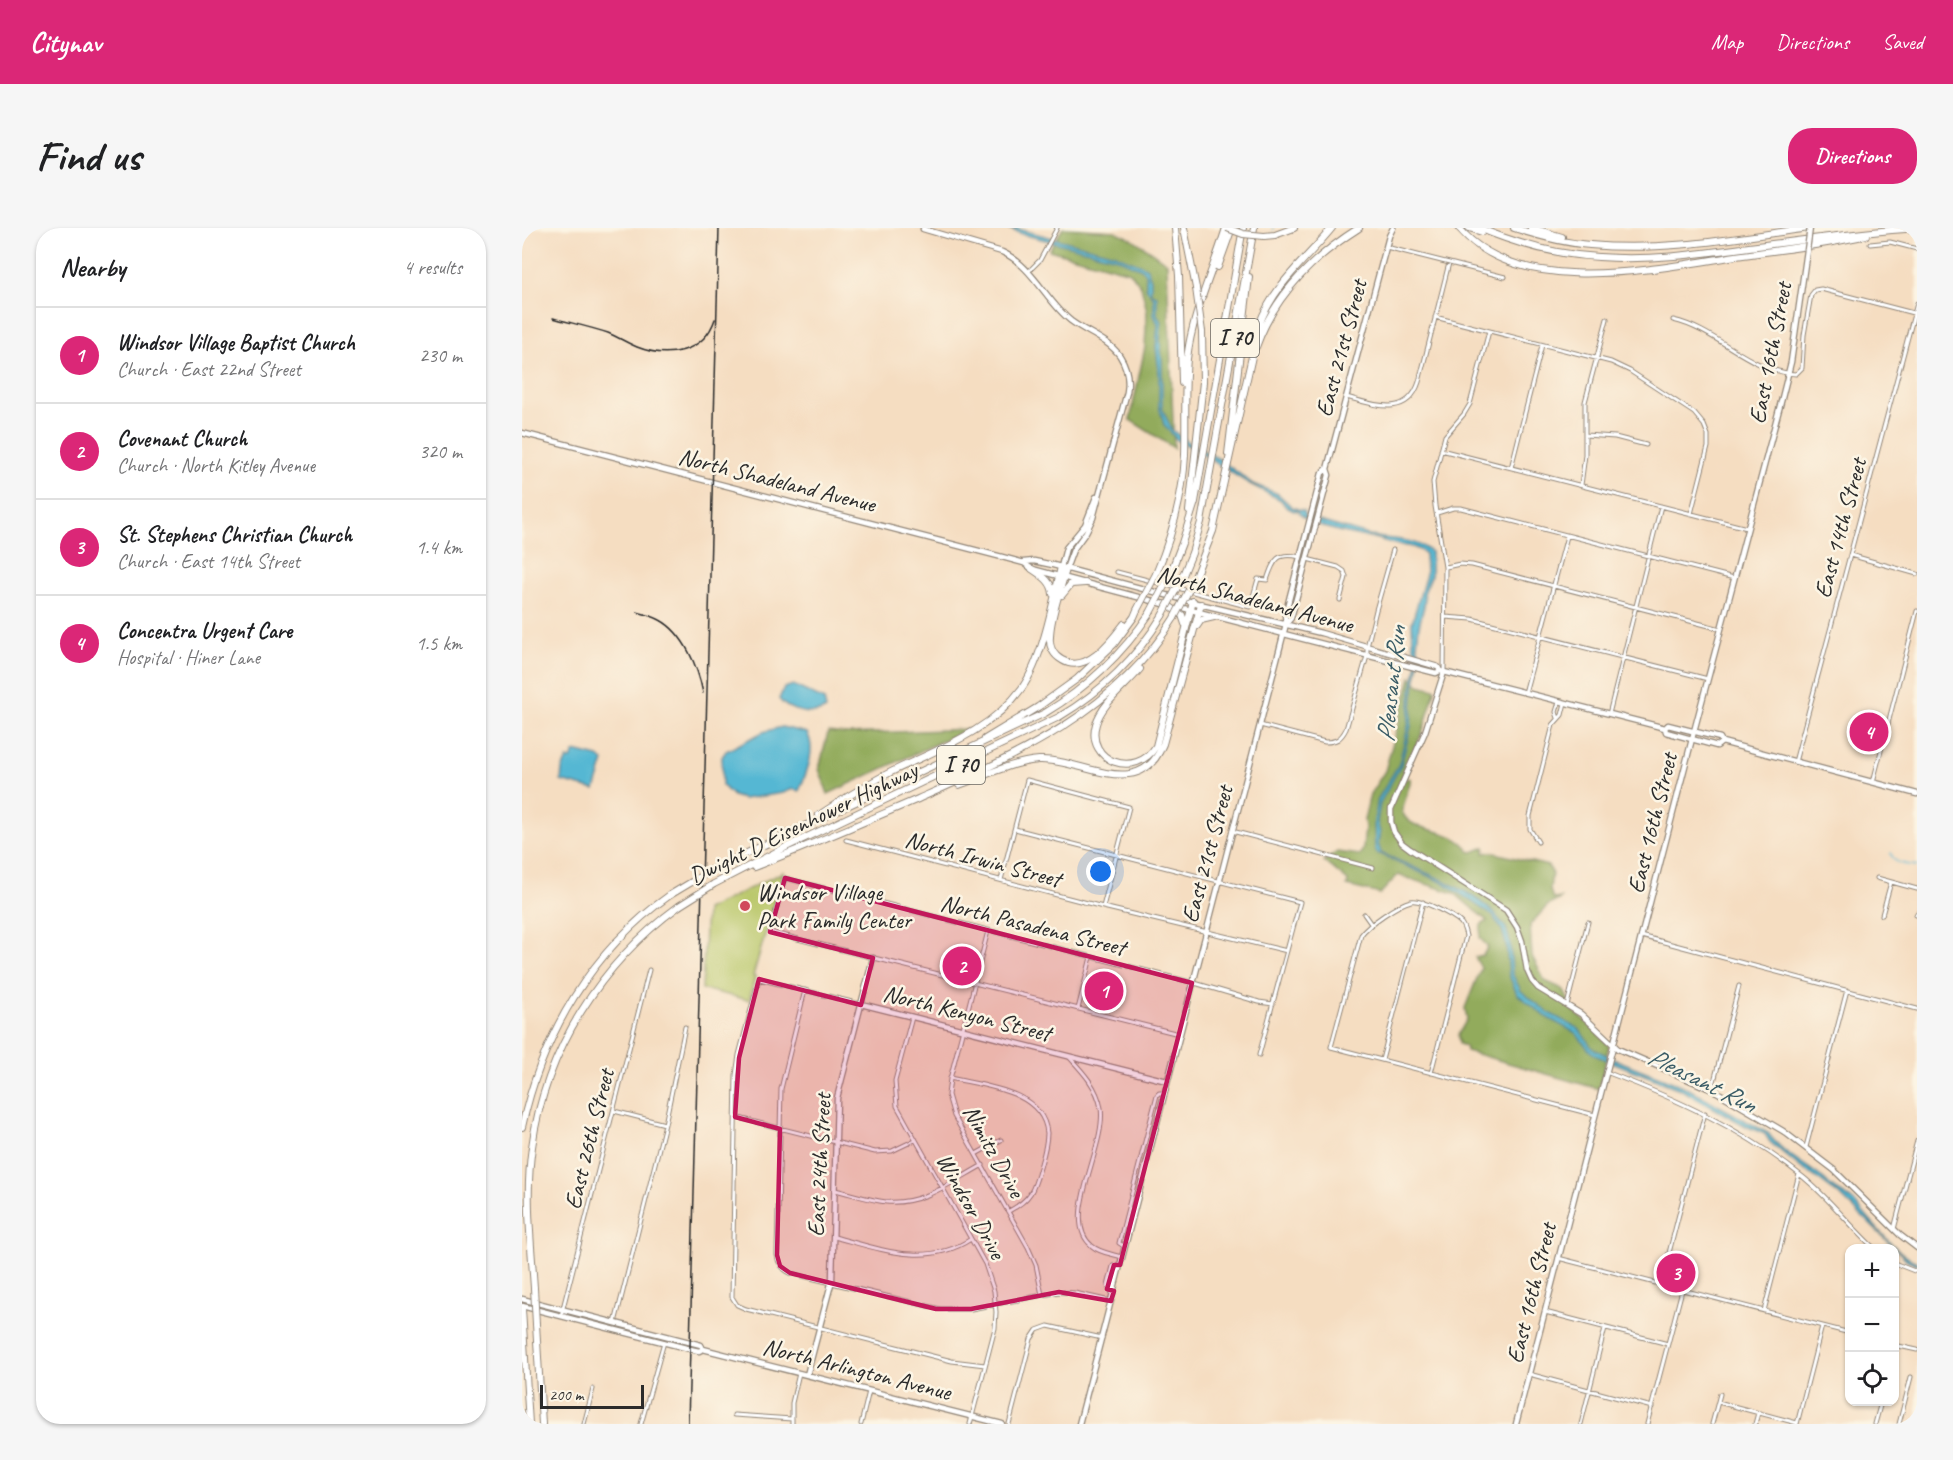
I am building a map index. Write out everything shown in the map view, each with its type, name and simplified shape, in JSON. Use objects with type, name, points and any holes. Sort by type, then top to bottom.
[{"type":"highway","points":[[1175,228],[1185,426]]},
{"type":"highway","points":[[1184,228],[1202,332],[1203,372],[1188,525]]},
{"type":"highway","points":[[969,749],[1077,680],[1114,644],[1134,617],[1156,574],[1175,518],[1185,454],[1187,360],[1199,312],[1227,228],[1243,234],[1264,236],[1275,235],[1294,228]]},
{"type":"highway","points":[[1199,312],[1233,228]]},
{"type":"highway","name":"Dwight D Eisenhower Highway","points":[[522,1127],[539,1066],[554,1031],[576,993],[618,940],[645,914],[670,895],[715,868],[1035,718],[1075,694],[1109,664],[1150,613],[1169,577],[1195,502],[1243,228]]},
{"type":"highway","name":"Dwight D Eisenhower Highway","points":[[542,1424],[529,1206],[531,1148],[542,1098],[558,1054],[582,1009],[607,973],[644,934],[679,906],[714,884],[786,847],[1059,717],[1088,698],[1118,671],[1143,643],[1162,616],[1181,580],[1198,534],[1254,228]]},
{"type":"highway","points":[[1229,456],[1255,335],[1270,300],[1289,273],[1332,228]]},
{"type":"highway","points":[[1248,372],[1263,328],[1271,311],[1284,293],[1306,269],[1359,228]]},
{"type":"highway","points":[[1459,228],[1472,242],[1492,256],[1515,265],[1550,271],[1606,273],[1664,267],[1878,232]]},
{"type":"highway","points":[[1468,228],[1571,254],[1634,258],[1680,256],[1856,233],[1917,228]]},
{"type":"highway","points":[[1479,228],[1497,235]]},
{"type":"highway","points":[[1514,228],[1563,241],[1638,247],[1679,245],[1809,228]]},
{"type":"highway","points":[[1531,228],[1606,246]]},
{"type":"highway","points":[[1193,601],[1156,744],[1149,756],[1140,761],[1119,764],[1108,758],[1098,748],[1095,727],[1098,717],[1140,669],[1174,618],[1193,582],[1213,531],[1229,456],[1251,245]]},
{"type":"highway","points":[[1032,568],[1051,585],[1055,601],[1050,645],[1058,657],[1072,664],[1082,663],[1092,658],[1137,610]]},
{"type":"highway","points":[[798,828],[888,773],[972,734],[1003,711],[1023,687],[1034,666],[1064,568]]},
{"type":"highway","points":[[1055,601],[1069,585],[1085,583]]},
{"type":"highway","points":[[1166,604],[1182,615],[1186,629]]},
{"type":"highway","points":[[933,792],[1035,760],[1060,762],[1116,775],[1144,769],[1162,747],[1201,604]]},
{"type":"highway","points":[[1194,632],[1201,620],[1214,617]]},
{"type":"highway","points":[[731,876],[784,856],[933,792],[1029,747],[1066,726],[1116,688],[1151,650]]},
{"type":"highway","points":[[522,1308],[529,1424]]},
{"type":"main road","name":"East 21st Street","points":[[1079,1424],[1286,624],[1285,615],[1315,528],[1329,475],[1327,469],[1391,228]]},
{"type":"main road","name":"East 16th Street","points":[[1516,1424],[1788,373],[1809,228]]},
{"type":"main road","points":[[923,229],[1014,258],[1067,317],[1110,345],[1125,366],[1128,379],[1127,392],[1100,486],[1085,525],[1066,548],[1064,568]]},
{"type":"main road","name":"North Shadeland Avenue","points":[[522,433],[1023,563],[1032,568],[1085,583],[1214,617],[1426,671],[1436,673],[1442,671]]},
{"type":"main road","name":"East 21st Street","points":[[1303,558],[1322,473],[1327,469]]},
{"type":"main road","name":"North Shadeland Avenue","points":[[1023,563],[1034,561],[1286,624],[1438,667],[1442,671],[1665,728],[1668,725],[1694,731],[1720,738],[1722,742],[1917,794]]},
{"type":"main road","points":[[1442,671],[1425,732],[1392,806],[1393,828],[1404,845],[1507,911],[1519,932],[1527,970],[1532,981],[1544,993],[1585,1017],[1614,1045],[1626,1053],[1712,1089],[1756,1113],[1806,1147],[1850,1184],[1894,1229],[1917,1248]]},
{"type":"main road","name":"North Shadeland Avenue","points":[[1665,728],[1666,732],[1717,746],[1722,742]]},
{"type":"main road","name":"East 24th Street","points":[[807,1375],[831,1284],[837,1098],[873,958]]},
{"type":"main road","name":"North Kenyon Street","points":[[861,1004],[1167,1081]]},
{"type":"main road","name":"North Arlington Avenue","points":[[522,1299],[701,1345],[704,1349]]},
{"type":"main road","name":"North Arlington Avenue","points":[[522,1308],[699,1351],[704,1349],[1002,1424]]},
{"type":"street","points":[[1028,272],[1037,262],[1057,228]]},
{"type":"street","points":[[1870,244],[1890,242],[1917,249]]},
{"type":"street","points":[[1386,247],[1505,277]]},
{"type":"street","points":[[1346,397],[1388,407],[1401,404],[1410,398],[1417,387],[1449,263]]},
{"type":"street","points":[[1673,320],[1701,329],[1759,365],[1788,373],[1798,373],[1802,368],[1804,335],[1814,290],[1820,289],[1916,314]]},
{"type":"street","name":"East 14th Street","points":[[1795,762],[1916,314],[1917,303]]},
{"type":"street","points":[[1435,317],[1616,363],[1695,414],[1704,425],[1708,435],[1708,447],[1691,514]]},
{"type":"street","points":[[1581,485],[1585,460],[1585,407],[1607,319]]},
{"type":"street","points":[[1442,671],[1445,567],[1436,513],[1434,482],[1445,436],[1469,406],[1490,330]]},
{"type":"street","points":[[1511,468],[1542,344]]},
{"type":"street","points":[[1585,435],[1618,438],[1646,445]]},
{"type":"street","points":[[1441,450],[1747,528]]},
{"type":"street","points":[[1609,714],[1661,506]]},
{"type":"street","points":[[1436,513],[1460,508],[1734,578]]},
{"type":"street","points":[[1526,693],[1567,536]]},
{"type":"street","points":[[1259,725],[1325,742],[1334,742],[1341,738],[1346,729],[1367,656],[1367,647],[1393,550]]},
{"type":"street","points":[[1117,572],[1250,607],[1258,579],[1267,579],[1275,561],[1287,555],[1338,567],[1344,571],[1346,577],[1340,600]]},
{"type":"street","points":[[1850,555],[1917,574]]},
{"type":"street","points":[[1445,567],[1471,565],[1721,629]]},
{"type":"street","points":[[1873,782],[1917,611]]},
{"type":"street","points":[[1445,617],[1472,619],[1708,679]]},
{"type":"street","points":[[1538,842],[1530,829],[1530,816],[1553,725],[1558,718],[1556,712],[1562,702]]},
{"type":"street","points":[[1001,880],[1028,780],[1129,807],[1103,907]]},
{"type":"street","points":[[1015,829],[1300,902],[1259,1055]]},
{"type":"street","points":[[1232,831],[1373,868]]},
{"type":"street","name":"North Irwin Street","points":[[846,840],[1103,907],[1287,951]]},
{"type":"street","name":"North Pasadena Street","points":[[873,958],[770,932],[784,878],[1273,1004]]},
{"type":"street","points":[[1877,878],[1917,889]]},
{"type":"street","points":[[1882,915],[1891,882]]},
{"type":"street","points":[[1331,1047],[1360,936],[1371,924],[1407,902],[1423,902],[1456,919],[1466,934],[1431,1072]]},
{"type":"street","points":[[1382,1060],[1423,902]]},
{"type":"street","points":[[1364,914],[1371,924]]},
{"type":"street","points":[[1567,1005],[1588,922]]},
{"type":"street","name":"Nimitz Drive","points":[[988,931],[950,1078],[948,1094],[950,1105],[1032,1256],[1042,1295]]},
{"type":"street","points":[[1641,936],[1917,1009]]},
{"type":"street","points":[[1078,1009],[1091,957]]},
{"type":"street","points":[[873,958],[1179,1034]]},
{"type":"street","name":"East 26th Street","points":[[561,1316],[648,970]]},
{"type":"street","name":"North Kenyon Street","points":[[735,1117],[739,1058],[759,979],[861,1004]]},
{"type":"street","points":[[1712,1089],[1739,986]]},
{"type":"street","points":[[805,990],[783,1079],[777,1255],[780,1266],[789,1273],[936,1309],[966,1309],[1069,1292],[1111,1301]]},
{"type":"street","points":[[1806,1147],[1846,990]]},
{"type":"street","name":"Windsor Drive","points":[[912,1017],[896,1077],[895,1092],[899,1110],[988,1270],[996,1303],[994,1328],[970,1424]]},
{"type":"street","points":[[613,1329],[665,1124],[685,1027]]},
{"type":"street","points":[[1327,1049],[1331,1047],[1595,1115]]},
{"type":"street","points":[[1069,1057],[1092,1083],[1099,1099],[1101,1112],[1101,1130],[1079,1212],[1079,1226],[1084,1237],[1093,1247],[1122,1257]]},
{"type":"street","points":[[1607,1069],[1705,1113],[1799,1174],[1870,1244]]},
{"type":"street","points":[[950,1078],[1021,1096],[1035,1107],[1044,1120],[1047,1132],[1046,1145],[1035,1185],[1027,1199],[1009,1211]]},
{"type":"street","points":[[614,1111],[665,1124]]},
{"type":"street","points":[[1661,1284],[1705,1113]]},
{"type":"street","points":[[915,1140],[884,1153],[735,1117],[731,1291],[736,1303],[746,1310],[954,1362],[985,1365]]},
{"type":"street","points":[[976,1154],[1001,1140]]},
{"type":"street","points":[[1894,1229],[1917,1141]]},
{"type":"street","points":[[834,1190],[891,1202],[918,1199],[982,1166]]},
{"type":"street","points":[[1764,1311],[1799,1174]]},
{"type":"street","points":[[833,1237],[912,1255],[942,1252],[971,1239]]},
{"type":"street","points":[[1558,1258],[1845,1332]]},
{"type":"street","points":[[1899,1265],[1917,1272]]},
{"type":"street","points":[[1647,1424],[1682,1290]]},
{"type":"street","points":[[1545,1312],[1668,1344]]},
{"type":"street","points":[[1009,1424],[1031,1339],[1036,1331],[1051,1326],[1101,1338]]},
{"type":"street","points":[[1718,1402],[1797,1423],[1822,1326]]},
{"type":"street","points":[[1581,1424],[1605,1328]]},
{"type":"street","points":[[641,1424],[666,1336]]},
{"type":"street","points":[[1899,1347],[1917,1350]]},
{"type":"street","points":[[792,1424],[792,1400],[799,1373]]},
{"type":"street","points":[[1528,1374],[1652,1407]]},
{"type":"street","points":[[1899,1424],[1911,1377]]},
{"type":"street","points":[[584,1424],[593,1389]]},
{"type":"street","points":[[861,1424],[869,1391]]},
{"type":"street","points":[[1712,1424],[1720,1394]]},
{"type":"street","points":[[1875,1424],[1880,1406]]},
{"type":"street","points":[[1755,1424],[1758,1413]]},
{"type":"street","points":[[734,1415],[792,1419]]},
{"type":"highlighted area","points":[[785,878],[1192,983],[1120,1265],[1114,1265],[1107,1289],[1114,1291],[1111,1301],[1059,1292],[971,1309],[936,1309],[790,1273],[780,1266],[777,1255],[780,1129],[735,1117],[739,1058],[759,979],[861,1005],[873,958],[770,932]]},
{"type":"green space","points":[[1063,228],[1115,231],[1134,240],[1167,263],[1174,448],[1130,420],[1145,347],[1147,311],[1141,286],[1130,272],[1049,250]]},
{"type":"green space","points":[[1411,677],[1419,685],[1435,689],[1435,691],[1423,731],[1400,782],[1411,779],[1402,811],[1406,819],[1413,824],[1453,837],[1469,851],[1473,852],[1485,847],[1484,853],[1491,852],[1548,866],[1552,872],[1550,890],[1553,899],[1562,898],[1547,906],[1530,925],[1532,956],[1545,981],[1563,989],[1573,1010],[1609,1046],[1599,1089],[1466,1051],[1465,1046],[1459,1044],[1458,1035],[1467,1019],[1465,1008],[1481,968],[1475,957],[1483,955],[1488,947],[1480,938],[1481,925],[1487,921],[1454,893],[1398,875],[1380,894],[1347,886],[1348,881],[1324,861],[1337,852],[1360,855],[1363,848],[1364,820],[1370,794],[1385,771]]},
{"type":"green space","points":[[968,729],[828,794],[819,769],[828,732],[847,734]]},
{"type":"green space","points":[[783,872],[753,976],[755,977],[749,1000],[702,989],[706,910]]},
{"type":"water","name":"Pleasant Run","points":[[1007,228],[1115,254],[1147,268],[1151,279],[1151,293],[1157,296],[1157,314],[1161,322],[1162,408],[1172,430],[1189,443],[1219,459],[1253,484],[1278,494],[1292,507],[1304,511],[1306,516],[1368,535],[1417,544],[1431,552],[1431,576],[1424,593],[1425,602],[1419,626],[1417,644],[1420,657],[1413,695],[1411,726],[1401,765],[1380,803],[1377,822],[1381,853],[1445,881],[1473,896],[1494,913],[1506,928],[1510,942],[1512,973],[1521,991],[1549,1013],[1579,1029],[1592,1048],[1685,1087],[1768,1133],[1786,1152],[1852,1200],[1891,1244],[1843,1198],[1800,1167],[1770,1142],[1765,1134],[1746,1126],[1680,1089],[1597,1056],[1590,1051],[1576,1033],[1548,1018],[1517,994],[1509,975],[1506,944],[1502,930],[1493,916],[1444,883],[1377,853],[1374,821],[1378,799],[1399,764],[1408,727],[1418,657],[1413,645],[1412,623],[1426,574],[1425,554],[1413,547],[1346,533],[1311,521],[1297,510],[1286,507],[1281,500],[1248,483],[1178,441],[1164,425],[1159,406],[1156,347],[1158,324],[1154,315],[1154,298],[1146,288],[1146,274],[1142,269],[1117,258],[1022,234]]},
{"type":"water","points":[[793,685],[824,700],[826,709],[808,713],[788,707],[779,699],[784,688]]},
{"type":"water","points":[[782,727],[807,733],[810,740],[811,754],[799,791],[793,789],[783,793],[743,799],[733,796],[722,785],[722,757],[726,751],[763,732]]},
{"type":"water","points":[[574,753],[598,757],[604,761],[595,790],[561,781],[562,770],[567,759],[571,759]]},
{"type":"water","name":"Pleasant Run","points":[[1899,1250],[1917,1262],[1917,1265],[1907,1260]]},
{"type":"waterway","points":[[1891,853],[1897,862],[1917,866]]},
{"type":"railway","points":[[688,1424],[719,228]]},
{"type":"railway","points":[[553,318],[608,333],[649,351],[660,352],[672,352],[693,346],[710,330],[715,319]]},
{"type":"railway","points":[[637,612],[660,620],[676,633],[694,662],[703,693]]},
{"type":"place","name":"Concentra Urgent Care","points":[[1869,732]]},
{"type":"place","name":"Windsor Village Park Family Center","points":[[745,906]]},
{"type":"place","name":"Covenant Church","points":[[962,966]]},
{"type":"place","name":"Windsor Village Baptist Church","points":[[1104,991]]},
{"type":"place","name":"St. Stephens Christian Church","points":[[1676,1273]]}]
